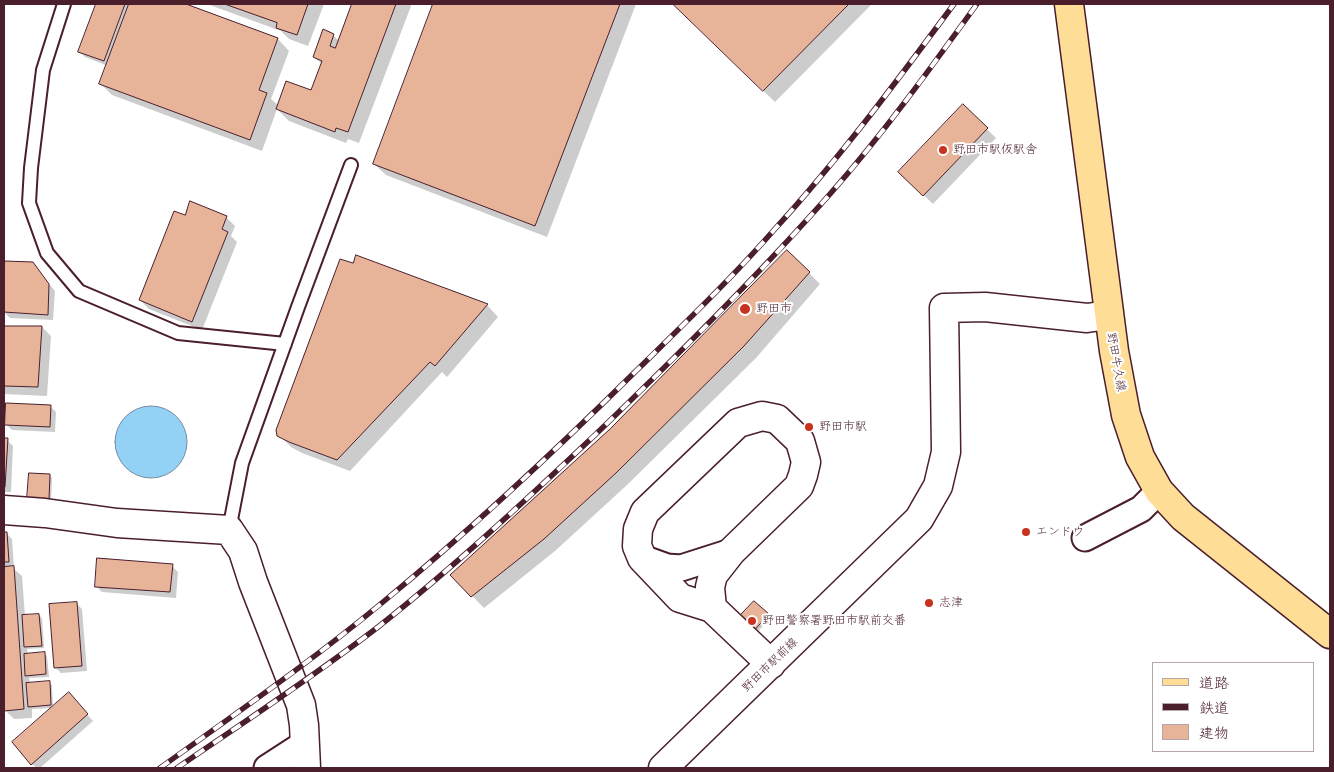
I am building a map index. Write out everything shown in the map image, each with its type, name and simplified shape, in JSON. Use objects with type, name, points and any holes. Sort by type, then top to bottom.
[{"type":"main road","name":"野田牛久線","points":[[1069,4],[1116,370],[1126,415],[1140,456],[1159,491],[1183,518],[1330,634]]},
{"type":"street","name":"野田市駅前線","points":[[663,768],[919,520],[938,486],[946,452],[944,308],[985,307],[1087,318],[1108,315]]},
{"type":"street","points":[[712,608],[710,587],[713,575],[731,552],[799,486],[806,462],[800,441],[777,419],[762,416],[738,422],[645,512],[638,529],[637,546],[642,558],[680,598],[712,608],[771,664]]},
{"type":"street","points":[[1085,538],[1141,509],[1159,491]]},
{"type":"street","points":[[4,510],[45,513],[117,523],[229,530],[244,550],[253,582],[301,705],[305,756],[267,768]]},
{"type":"street","points":[[642,558],[680,568],[731,552]]},
{"type":"lane","points":[[64,4],[44,70],[31,168],[29,203],[47,253],[79,291],[178,333],[285,344]]},
{"type":"lane","points":[[229,530],[242,463],[351,165]]},
{"type":"water","points":[[158,406],[177,416],[185,428],[187,442],[185,456],[177,468],[165,476],[144,478],[125,468],[117,456],[115,435],[125,416],[137,408]]},
{"type":"building","points":[[96,4],[125,4],[104,61],[78,52]]},
{"type":"building","points":[[129,4],[186,4],[278,38],[259,90],[267,93],[250,140],[99,84]]},
{"type":"building","points":[[225,4],[308,4],[297,35],[276,28],[277,23]]},
{"type":"building","points":[[352,4],[396,4],[348,132],[336,128],[335,132],[276,109],[286,81],[311,90],[322,61],[313,57],[323,29],[334,34],[330,46],[335,48]]},
{"type":"building","points":[[433,4],[620,4],[535,226],[373,164]]},
{"type":"building","points":[[673,4],[849,4],[763,91]]},
{"type":"building","name":"野田市駅仮駅舎","points":[[963,104],[988,128],[923,196],[898,172]]},
{"type":"building","points":[[190,201],[227,216],[222,229],[228,232],[192,322],[139,300],[174,211],[185,215]]},
{"type":"building","points":[[787,250],[810,272],[744,346],[616,473],[544,539],[471,597],[450,575],[610,429]]},
{"type":"building","points":[[356,255],[488,304],[435,366],[430,362],[337,460],[289,442],[277,436],[276,430],[340,259],[353,263]]},
{"type":"building","points":[[5,261],[33,262],[49,284],[48,315],[4,312]]},
{"type":"building","points":[[4,326],[42,326],[38,387],[4,386]]},
{"type":"building","points":[[6,403],[51,405],[50,427],[5,425]]},
{"type":"building","points":[[4,438],[8,438],[5,487],[4,486]]},
{"type":"building","points":[[29,473],[50,474],[49,500],[27,499]]},
{"type":"building","points":[[4,532],[7,532],[9,562],[4,562]]},
{"type":"building","points":[[97,558],[173,564],[170,592],[95,587]]},
{"type":"building","points":[[14,566],[24,709],[4,711],[4,567]]},
{"type":"building","points":[[754,601],[769,614],[751,634],[736,620]]},
{"type":"building","points":[[77,602],[82,666],[54,668],[49,604]]},
{"type":"building","points":[[39,614],[42,646],[24,647],[22,615]]},
{"type":"building","points":[[45,652],[46,674],[25,676],[24,654]]},
{"type":"building","points":[[50,681],[51,705],[28,707],[26,683]]},
{"type":"building","points":[[69,692],[88,714],[31,765],[12,742]]},
{"type":"railway","points":[[160,768],[301,666],[383,602],[481,518],[576,429],[673,335],[758,248],[822,176],[954,4]]},
{"type":"railway","points":[[177,768],[304,681],[378,627],[462,557],[596,434],[715,317],[830,194],[887,125],[977,4]]},
{"type":"place","name":"野田市駅仮駅舎","points":[[943,150]]},
{"type":"place","name":"野田市","points":[[745,309]]},
{"type":"place","name":"野田市駅","points":[[809,427]]},
{"type":"place","name":"エンドウ","points":[[1026,532]]},
{"type":"place","name":"志津","points":[[929,603]]},
{"type":"place","name":"野田警察署野田市駅前交番","points":[[752,621]]}]
